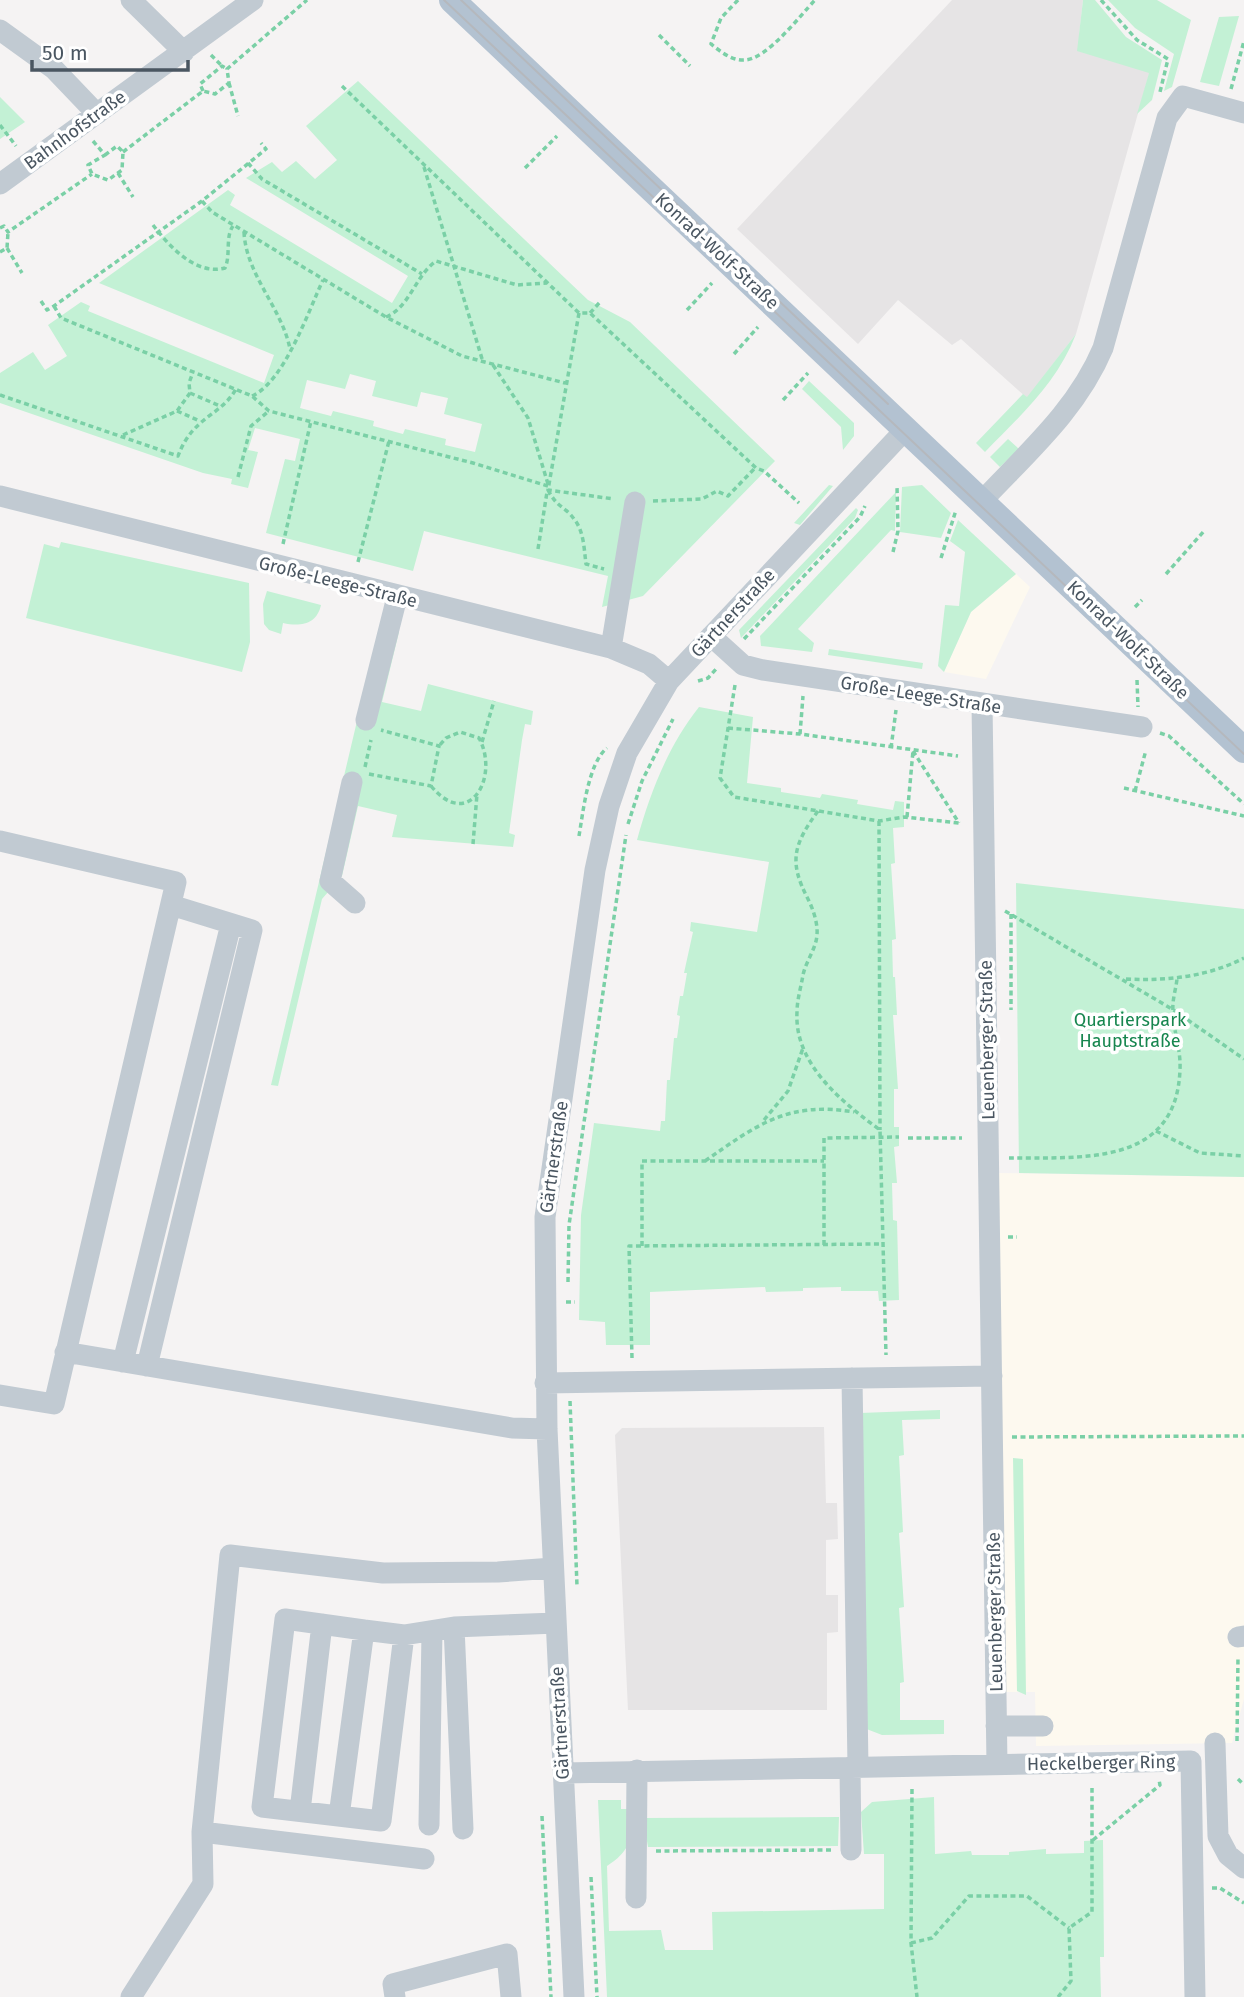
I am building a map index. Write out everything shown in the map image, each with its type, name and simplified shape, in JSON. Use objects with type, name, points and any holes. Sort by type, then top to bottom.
[{"type":"main road","name":"Konrad-Wolf-Straße","points":[[452,0],[1244,750]]},
{"type":"street","points":[[131,0],[184,52]]},
{"type":"street","name":"Bahnhofstraße","points":[[0,184],[22,155],[97,114],[253,0]]},
{"type":"street","points":[[0,30],[54,69],[97,114]]},
{"type":"street","points":[[982,501],[1062,417],[1092,374],[1103,348],[1167,118],[1183,96],[1244,113]]},
{"type":"street","name":"Gärtnerstraße","points":[[574,1997],[545,1383],[545,1217],[595,870],[609,806],[627,753],[669,681],[906,429]]},
{"type":"street","name":"Große-Leege-Straße","points":[[0,496],[397,597],[611,648],[649,664],[669,681]]},
{"type":"street","points":[[611,648],[635,502]]},
{"type":"street","points":[[366,720],[397,597]]},
{"type":"street","name":"Große-Leege-Straße","points":[[711,636],[743,665],[763,670],[1142,727]]},
{"type":"street","name":"Leuenberger Straße","points":[[982,703],[997,1765]]},
{"type":"street","points":[[352,782],[330,881],[355,903]]},
{"type":"street","points":[[0,841],[176,881],[54,1404],[0,1395]]},
{"type":"street","points":[[147,1366],[252,930],[171,905]]},
{"type":"street","points":[[123,1362],[232,924]]},
{"type":"street","points":[[65,1352],[499,1426],[547,1429]]},
{"type":"street","points":[[545,1383],[992,1376]]},
{"type":"street","points":[[851,1850],[854,1767],[852,1378]]},
{"type":"street","points":[[131,1997],[203,1884],[202,1832],[230,1555],[383,1573],[498,1572],[553,1568]]},
{"type":"street","points":[[404,1635],[381,1821],[262,1807],[285,1619],[404,1635],[454,1627],[555,1623]]},
{"type":"street","points":[[300,1811],[322,1624]]},
{"type":"street","points":[[454,1627],[463,1829]]},
{"type":"street","points":[[340,1816],[364,1630]]},
{"type":"street","points":[[429,1825],[432,1631]]},
{"type":"street","points":[[996,1726],[1043,1726]]},
{"type":"street","points":[[1215,1746],[1218,1836],[1228,1855],[1244,1868]]},
{"type":"street","name":"Heckelberger Ring","points":[[563,1773],[1191,1760],[1195,1997]]},
{"type":"street","points":[[636,1770],[636,1898]]},
{"type":"street","points":[[202,1832],[424,1859]]},
{"type":"street","points":[[395,1997],[393,1984],[507,1954],[511,1997]]},
{"type":"path","points":[[227,69],[307,0]]},
{"type":"path","points":[[738,0],[721,18],[711,44],[736,60],[748,61],[771,46],[815,0]]},
{"type":"path","points":[[1101,0],[1137,40],[1168,60],[1159,99]]},
{"type":"path","points":[[659,35],[690,66]]},
{"type":"path","points":[[1230,95],[1244,42]]},
{"type":"path","points":[[211,54],[227,69]]},
{"type":"path","points":[[203,91],[200,84],[222,66]]},
{"type":"path","points":[[227,69],[238,116]]},
{"type":"path","points":[[203,91],[215,94],[229,83]]},
{"type":"path","points":[[342,86],[579,313],[590,313],[756,468],[764,471],[799,503]]},
{"type":"path","points":[[123,152],[203,91]]},
{"type":"path","points":[[0,125],[22,155]]},
{"type":"path","points":[[525,168],[557,136]]},
{"type":"path","points":[[93,141],[104,155]]},
{"type":"path","points":[[41,301],[47,310],[54,306],[159,232],[266,149],[261,143]]},
{"type":"path","points":[[117,146],[123,152],[122,170],[118,173],[108,180],[92,174],[88,165],[117,146]]},
{"type":"path","points":[[248,163],[262,178],[422,274]]},
{"type":"path","points":[[423,165],[450,263],[483,362]]},
{"type":"path","points":[[118,173],[133,197]]},
{"type":"path","points":[[8,232],[92,174]]},
{"type":"path","points":[[202,201],[212,212],[244,233],[386,317],[462,356],[565,383]]},
{"type":"path","points":[[153,225],[170,247],[198,265],[214,271],[225,268],[229,259],[230,231],[233,226]]},
{"type":"path","points":[[0,228],[4,226],[8,232],[7,248],[22,273]]},
{"type":"path","points":[[244,233],[250,263],[287,335],[290,349]]},
{"type":"path","points":[[0,253],[7,248]]},
{"type":"path","points":[[386,317],[399,312],[422,274],[436,261],[517,285],[548,283]]},
{"type":"path","points":[[252,396],[266,390],[290,349],[323,280]]},
{"type":"path","points":[[687,310],[712,283]]},
{"type":"path","points":[[590,313],[601,301]]},
{"type":"path","points":[[54,306],[61,318],[252,396],[268,411],[389,441],[548,488],[635,502],[702,499],[717,491],[729,496],[756,468]]},
{"type":"path","points":[[538,549],[579,313]]},
{"type":"path","points":[[734,354],[758,327]]},
{"type":"path","points":[[493,365],[528,418],[548,488],[556,506],[574,518],[582,536],[586,564],[624,575]]},
{"type":"path","points":[[123,435],[177,411],[190,393],[189,383],[193,372]]},
{"type":"path","points":[[783,400],[807,373]]},
{"type":"path","points":[[0,395],[178,456],[184,439],[236,389]]},
{"type":"path","points":[[190,393],[220,406]]},
{"type":"path","points":[[177,411],[200,421]]},
{"type":"path","points":[[238,477],[251,426],[268,411]]},
{"type":"path","points":[[283,544],[311,421]]},
{"type":"path","points":[[358,562],[389,441]]},
{"type":"path","points":[[893,552],[898,531],[897,486]]},
{"type":"path","points":[[690,690],[697,682],[708,678],[860,517],[863,508],[871,499]]},
{"type":"path","points":[[941,558],[956,510]]},
{"type":"path","points":[[1166,574],[1204,531]]},
{"type":"path","points":[[1135,607],[1142,600]]},
{"type":"path","points":[[1143,654],[1137,683],[1142,727],[1169,736],[1244,804]]},
{"type":"path","points":[[735,685],[720,779],[734,797],[879,821],[907,817],[959,822],[913,751]]},
{"type":"path","points":[[800,734],[803,696]]},
{"type":"path","points":[[482,744],[494,701]]},
{"type":"path","points":[[891,748],[896,710]]},
{"type":"path","points":[[569,1315],[569,1225],[627,829],[642,781],[674,715]]},
{"type":"path","points":[[439,746],[374,728],[364,773],[431,786],[447,802],[457,804],[477,794]]},
{"type":"path","points":[[727,728],[800,734],[958,756]]},
{"type":"path","points":[[431,786],[439,746],[446,738],[460,732],[479,738],[485,774],[477,794],[473,844]]},
{"type":"path","points":[[1135,791],[1146,750]]},
{"type":"path","points":[[907,817],[913,751]]},
{"type":"path","points":[[1124,788],[1244,816]]},
{"type":"path","points":[[818,811],[797,842],[794,862],[801,887],[813,910],[817,934],[804,970],[796,1014],[803,1048],[822,1080],[856,1112],[880,1129]]},
{"type":"path","points":[[879,821],[881,1244],[886,1354]]},
{"type":"path","points":[[985,911],[1004,910],[1124,979],[1244,1059]]},
{"type":"path","points":[[1011,914],[1012,1010]]},
{"type":"path","points":[[1124,979],[1177,979],[1223,969],[1244,958]]},
{"type":"path","points":[[1004,1158],[1110,1155],[1130,1149],[1156,1130],[1168,1114],[1181,1070],[1172,1009],[1177,979]]},
{"type":"path","points":[[705,1161],[762,1121],[788,1091],[803,1048]]},
{"type":"path","points":[[762,1121],[802,1110],[830,1108],[856,1112]]},
{"type":"path","points":[[1156,1130],[1200,1153],[1244,1156]]},
{"type":"path","points":[[824,1245],[824,1138],[899,1137]]},
{"type":"path","points":[[908,1138],[962,1138]]},
{"type":"path","points":[[642,1247],[642,1161],[824,1161]]},
{"type":"path","points":[[632,1358],[629,1246],[881,1244]]},
{"type":"path","points":[[569,1382],[578,1588]]},
{"type":"path","points":[[992,1436],[1244,1436]]},
{"type":"path","points":[[1215,1746],[1237,1749],[1241,1636]]},
{"type":"path","points":[[1093,1840],[1160,1785],[1159,1762]]},
{"type":"path","points":[[1069,1927],[1092,1912],[1092,1788]]},
{"type":"path","points":[[912,1789],[911,1943],[918,1997]]},
{"type":"path","points":[[637,1851],[851,1850]]},
{"type":"path","points":[[591,1876],[597,1997]]},
{"type":"path","points":[[1193,1889],[1220,1888],[1244,1903]]},
{"type":"path","points":[[911,1943],[932,1937],[969,1896],[1027,1896],[1069,1927]]},
{"type":"path","points":[[1058,1997],[1071,1981],[1069,1927]]},
{"type":"shaded area","points":[[952,0],[1083,0],[1079,36],[1153,60],[1076,334],[1027,398],[961,339],[952,345],[898,300],[858,344],[737,229]]},
{"type":"shaded area","points":[[1016,574],[1030,587],[986,679],[944,672],[971,612]]},
{"type":"shaded area","points":[[995,1173],[1244,1177],[1244,1699],[1232,1743],[1036,1746],[1035,1692],[1001,1692]]},
{"type":"shaded area","points":[[824,1427],[826,1503],[837,1503],[838,1539],[826,1540],[826,1595],[838,1595],[838,1632],[827,1633],[827,1710],[628,1710],[615,1435],[622,1428]]},
{"type":"green space","points":[[1083,0],[1095,0],[1126,37],[1162,60],[1152,100],[1137,114],[1149,73],[1077,51]]},
{"type":"green space","points":[[1108,0],[1157,0],[1191,20],[1172,87],[1164,91],[1174,54],[1135,28]]},
{"type":"green space","points":[[1239,16],[1219,86],[1200,82],[1219,17]]},
{"type":"green space","points":[[358,81],[588,300],[630,322],[775,461],[643,596],[602,607],[608,576],[424,531],[413,571],[266,533],[285,459],[295,461],[300,439],[255,428],[248,450],[258,452],[248,488],[231,484],[232,479],[203,473],[0,403],[0,373],[33,352],[45,370],[67,356],[48,325],[81,302],[90,306],[88,311],[264,383],[274,355],[99,283],[228,190],[235,195],[230,205],[392,303],[408,276],[246,178],[272,162],[282,172],[296,161],[315,179],[337,160],[306,126]],"holes":[[[350,374],[376,381],[372,396],[417,407],[421,392],[448,398],[444,414],[482,424],[475,452],[445,445],[446,439],[405,429],[403,434],[373,426],[374,421],[333,411],[331,416],[300,408],[307,380],[345,389]]]},
{"type":"green space","points":[[0,97],[25,122],[0,139]]},
{"type":"green space","points":[[1076,334],[1059,368],[1048,383],[985,452],[976,443],[1023,394],[1027,397]]},
{"type":"green space","points":[[809,381],[854,423],[854,436],[843,450],[841,427],[802,389]]},
{"type":"green space","points":[[1008,439],[1019,449],[1000,467],[990,457]]},
{"type":"green space","points":[[829,485],[833,486],[800,525],[794,523]]},
{"type":"green space","points":[[922,485],[951,513],[941,538],[900,532],[902,487]]},
{"type":"green space","points":[[896,492],[895,531],[891,530],[798,629],[814,643],[812,652],[761,646],[760,636]]},
{"type":"green space","points":[[856,508],[858,510],[855,518],[741,638],[739,630]]},
{"type":"green space","points":[[958,520],[1016,574],[971,612],[944,672],[938,666],[945,605],[959,606],[965,552],[950,541]]},
{"type":"green space","points":[[61,542],[249,583],[250,642],[242,672],[26,618],[44,544],[59,548]]},
{"type":"green space","points":[[267,591],[321,605],[316,616],[307,623],[283,623],[281,634],[269,630],[264,624],[263,604]]},
{"type":"green space","points":[[379,628],[399,632],[382,702],[421,711],[428,684],[533,711],[531,725],[525,724],[522,740],[509,833],[515,835],[513,847],[392,837],[397,815],[358,806],[342,876],[322,899],[278,1086],[271,1085]]},
{"type":"green space","points":[[829,649],[923,663],[922,669],[828,655]]},
{"type":"green space","points":[[699,707],[753,717],[747,783],[820,798],[822,794],[858,800],[857,804],[893,810],[895,801],[904,802],[904,827],[893,828],[895,863],[891,864],[896,939],[892,940],[897,1015],[893,1015],[898,1089],[894,1089],[894,1127],[899,1127],[899,1146],[894,1147],[897,1183],[892,1183],[893,1220],[897,1221],[899,1300],[879,1301],[878,1291],[841,1291],[841,1287],[766,1292],[765,1287],[650,1292],[650,1345],[606,1345],[605,1322],[579,1320],[581,1215],[594,1123],[660,1131],[661,1121],[665,1121],[667,1080],[670,1080],[674,1038],[677,1038],[680,1016],[677,1015],[680,996],[683,996],[687,973],[684,973],[693,932],[690,931],[691,922],[757,932],[769,862],[637,840],[661,771],[678,738]]},
{"type":"green space","name":"Quartierspark Hauptstraße","points":[[1016,883],[1244,909],[1244,1177],[1019,1173]]},
{"type":"green space","points":[[940,1410],[940,1419],[902,1420],[904,1455],[899,1456],[903,1532],[899,1533],[904,1607],[899,1608],[904,1682],[900,1683],[900,1720],[944,1720],[944,1734],[882,1735],[864,1728],[860,1413]]},
{"type":"green space","points":[[1013,1458],[1023,1459],[1026,1695],[1017,1691]]},
{"type":"green space","points":[[934,1797],[935,1854],[971,1851],[972,1855],[1009,1855],[1009,1852],[1046,1849],[1046,1854],[1084,1853],[1084,1841],[1103,1840],[1104,1957],[1100,1957],[1101,1997],[607,1997],[598,1800],[621,1800],[621,1809],[631,1809],[629,1842],[622,1854],[607,1866],[609,1931],[661,1930],[665,1950],[713,1950],[712,1912],[884,1909],[884,1854],[864,1854],[861,1812],[872,1802]]},
{"type":"green space","points":[[839,1817],[838,1846],[648,1847],[643,1818]]},
{"type":"tram line","points":[[444,0],[1244,754]]},
{"type":"tram line","points":[[461,0],[888,404]]}]
